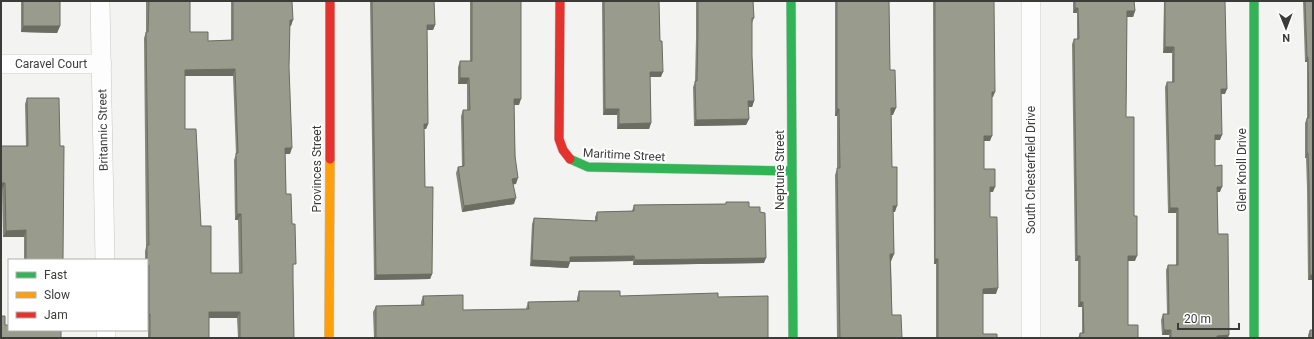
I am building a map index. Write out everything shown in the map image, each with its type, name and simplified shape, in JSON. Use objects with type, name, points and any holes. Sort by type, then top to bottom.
[{"type":"street","name":"Britannic Street","points":[[100,1],[105,259]]},
{"type":"street","name":"Provinces Street","points":[[329,338],[330,1]]},
{"type":"street","name":"Maritime Street","points":[[560,1],[559,139],[562,151],[568,159],[577,165],[588,167],[792,171]]},
{"type":"street","name":"Neptune Street","points":[[791,1],[793,338]]},
{"type":"street","name":"South Chesterfield Drive","points":[[1031,1],[1031,338]]},
{"type":"street","name":"Glen Knoll Drive","points":[[1254,1],[1254,338]]},
{"type":"street","name":"Caravel Court","points":[[1,64],[102,64]]},
{"type":"building","points":[[23,1],[60,1],[60,26],[23,26]]},
{"type":"building","points":[[149,1],[190,1],[190,32],[208,32],[208,41],[233,40],[233,1],[292,1],[293,20],[290,20],[289,67],[292,148],[285,148],[286,194],[291,194],[292,224],[295,224],[296,264],[293,264],[294,338],[240,338],[240,312],[209,312],[209,338],[150,338],[149,265],[147,259],[147,245],[149,245],[146,32],[148,32]],"holes":[[[235,69],[238,153],[236,153],[237,214],[241,214],[242,273],[211,273],[211,226],[201,226],[196,129],[185,129],[185,70]]]},
{"type":"building","points":[[372,1],[434,1],[435,25],[427,25],[428,124],[424,124],[425,187],[433,187],[432,274],[376,275]]},
{"type":"building","points":[[472,1],[521,1],[521,99],[514,99],[515,156],[518,178],[512,179],[516,198],[464,206],[458,167],[464,166],[463,110],[470,110],[469,78],[460,78],[460,61],[472,61]]},
{"type":"building","points":[[604,1],[659,1],[660,41],[662,41],[663,72],[650,72],[651,123],[619,124],[619,109],[605,109]]},
{"type":"building","points":[[698,1],[753,1],[754,18],[752,18],[752,56],[754,101],[748,101],[749,119],[696,120],[695,81],[697,81]]},
{"type":"building","points":[[837,1],[889,1],[890,70],[895,70],[896,108],[891,108],[892,167],[897,167],[897,206],[893,206],[894,254],[890,254],[892,315],[901,315],[902,338],[840,338],[837,168],[840,168],[839,109],[837,109]]},
{"type":"building","points":[[935,1],[994,1],[995,92],[992,92],[992,136],[984,136],[984,169],[995,169],[995,187],[990,187],[990,217],[997,217],[998,288],[983,289],[983,334],[997,334],[997,338],[938,338],[938,259],[935,259]]},
{"type":"building","points":[[1075,1],[1134,1],[1135,11],[1127,11],[1126,117],[1134,117],[1134,216],[1137,216],[1137,256],[1128,256],[1128,325],[1138,325],[1138,338],[1080,338],[1080,333],[1084,333],[1083,302],[1080,302],[1080,256],[1077,256],[1074,39],[1079,39],[1078,8],[1075,8]]},
{"type":"building","points":[[1165,1],[1225,1],[1227,89],[1221,89],[1222,135],[1215,135],[1215,166],[1222,165],[1222,187],[1217,187],[1218,234],[1228,234],[1229,335],[1217,336],[1217,338],[1171,338],[1171,330],[1164,330],[1163,314],[1169,314],[1168,265],[1178,265],[1178,208],[1170,208],[1167,82],[1174,82],[1174,47],[1165,47]]},
{"type":"building","points":[[1305,1],[1313,1],[1313,275],[1310,275],[1309,182],[1307,153],[1307,118],[1309,118],[1308,57]]},
{"type":"building","points":[[27,98],[59,98],[60,146],[64,146],[63,259],[26,259],[26,230],[6,231],[5,183],[1,183],[1,146],[28,146]]},
{"type":"building","points":[[726,202],[749,202],[749,207],[760,207],[760,212],[765,213],[766,258],[635,260],[634,256],[570,257],[570,262],[532,260],[534,218],[597,221],[597,212],[634,211],[634,205],[726,204]]},
{"type":"building","points":[[579,291],[620,291],[620,296],[718,293],[718,297],[768,296],[768,338],[376,338],[376,306],[424,305],[423,296],[463,295],[463,310],[529,309],[528,302],[579,301]]},
{"type":"building","points":[[1,316],[5,316],[5,325],[8,325],[8,331],[61,331],[61,338],[1,338]]},
{"type":"building","points":[[1310,330],[1313,330],[1313,338],[1310,338]]},
{"type":"traffic: fast","points":[[791,1],[793,338]]},
{"type":"traffic: fast","points":[[1254,1],[1254,338]]},
{"type":"traffic: fast","points":[[570,159],[588,167],[792,171]]},
{"type":"traffic: slow","points":[[329,338],[330,159]]},
{"type":"traffic: jam","points":[[330,1],[330,159]]},
{"type":"traffic: jam","points":[[560,1],[559,139],[563,150],[570,159]]}]
